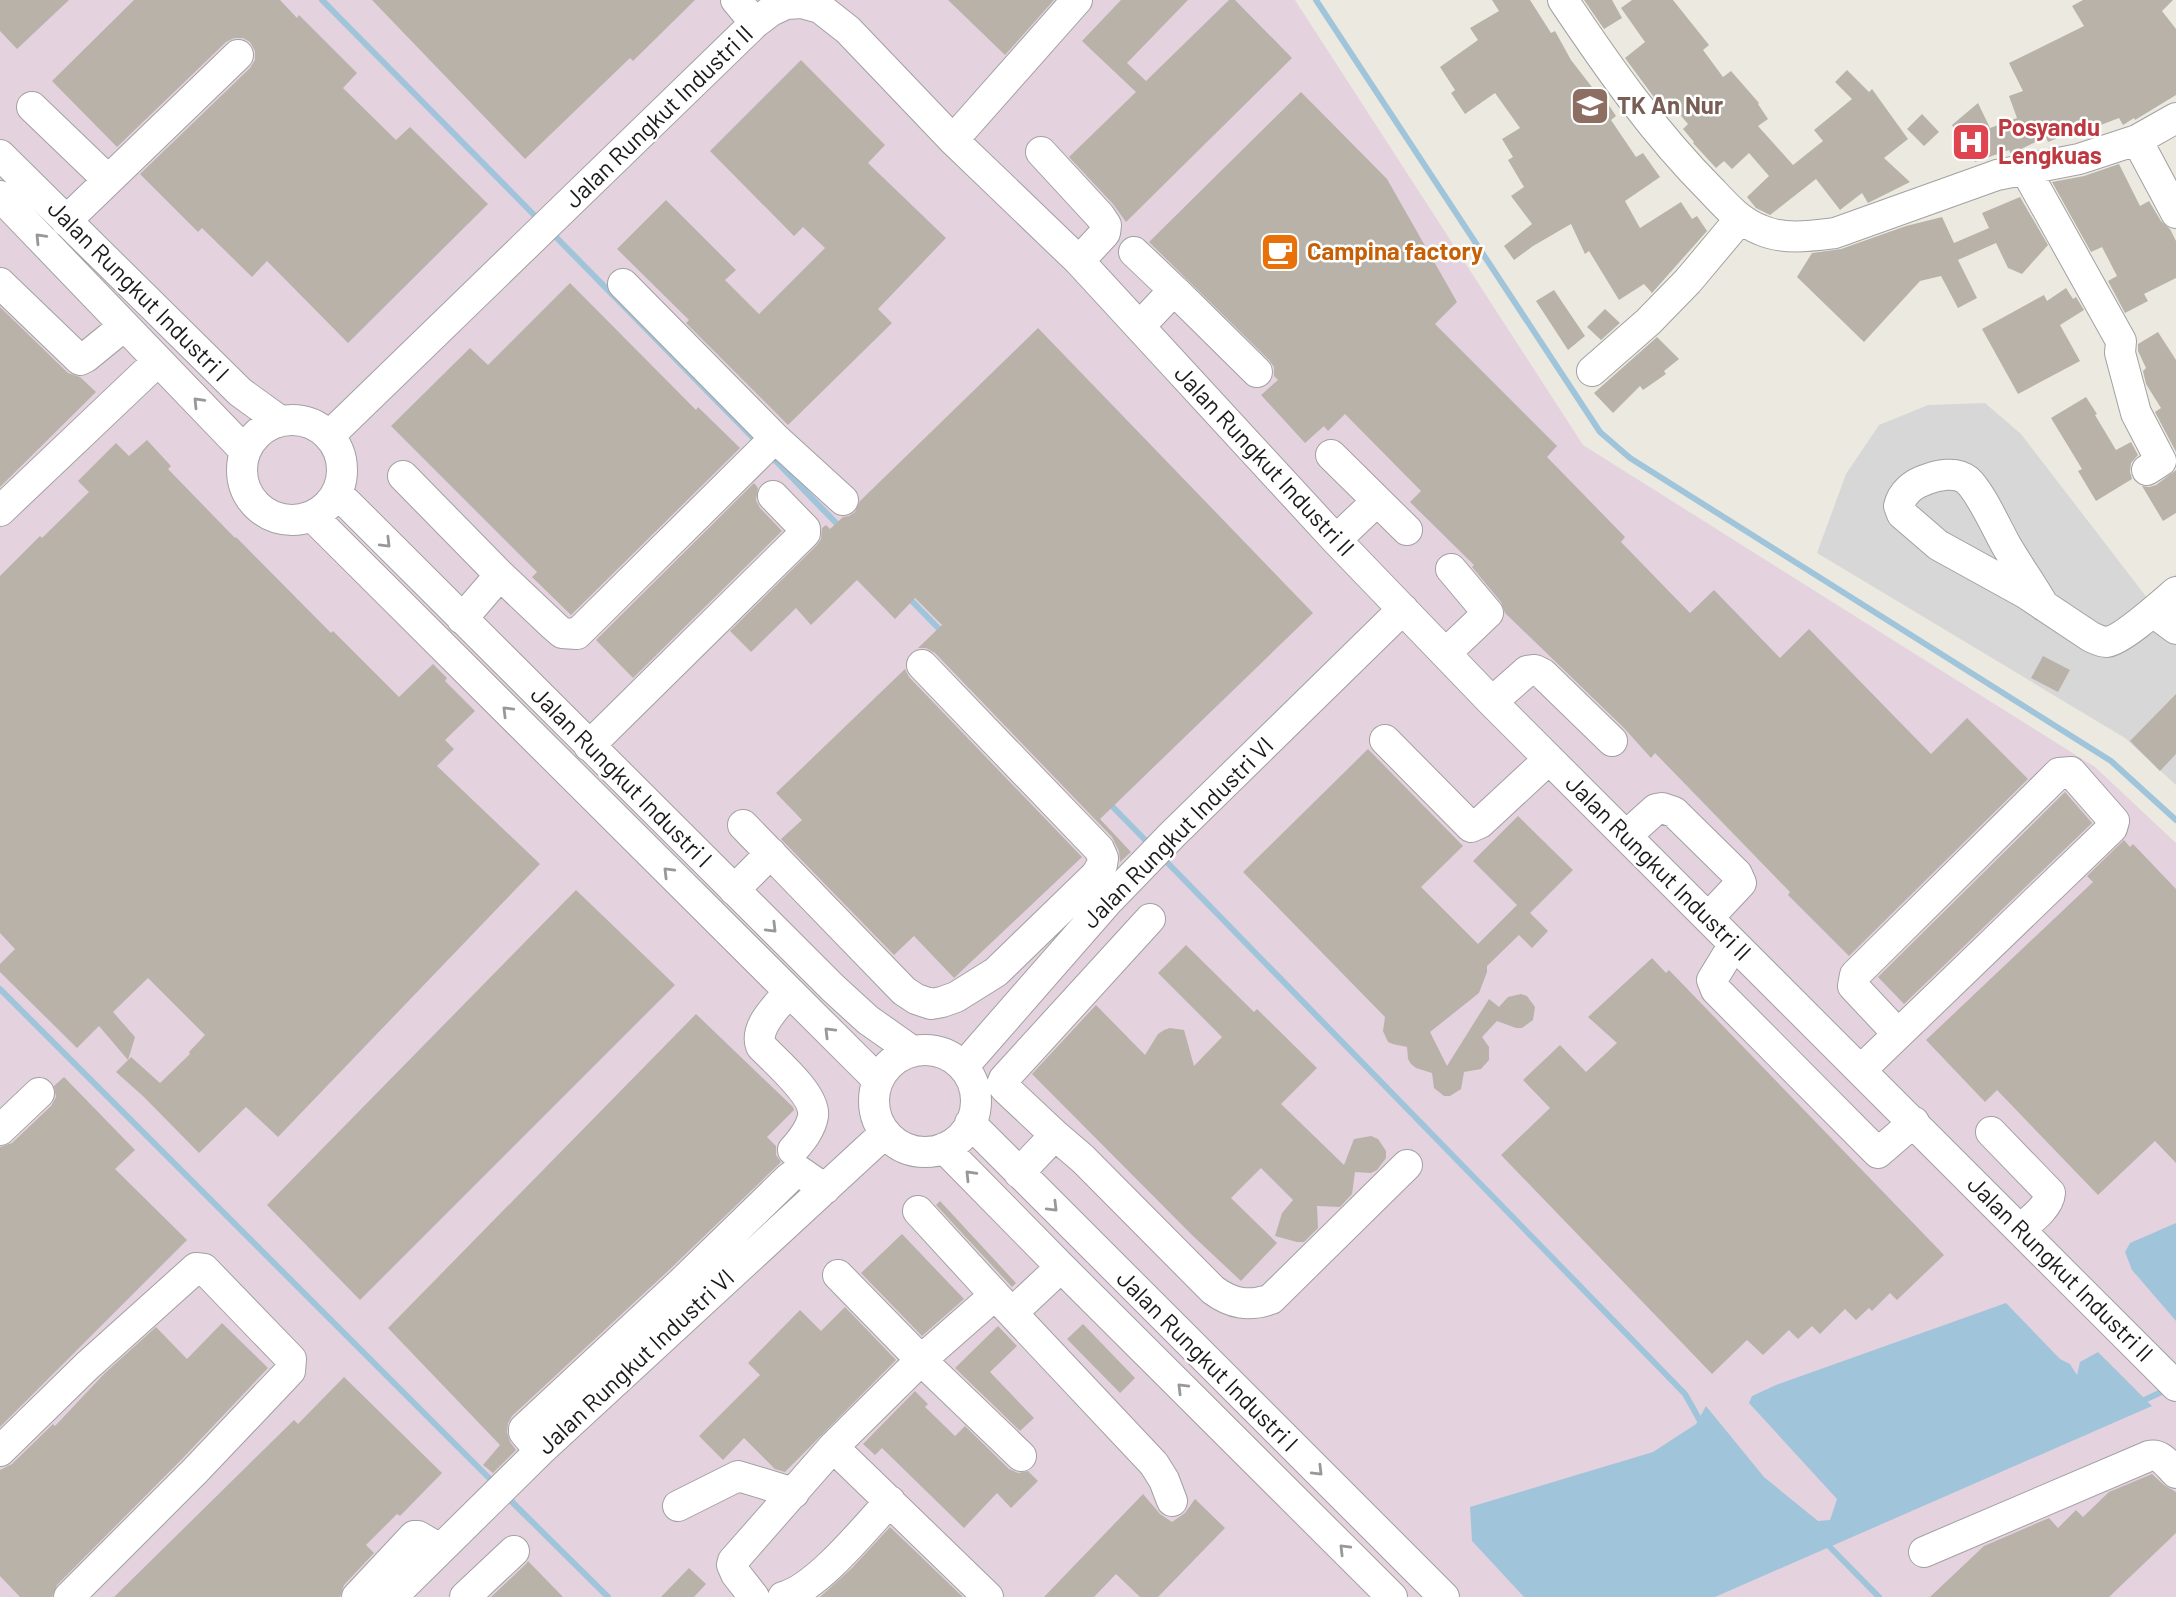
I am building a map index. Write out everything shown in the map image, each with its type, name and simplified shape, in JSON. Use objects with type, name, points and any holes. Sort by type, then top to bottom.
[{"type":"street","points":[[736,0],[755,23]]},
{"type":"street","points":[[953,140],[1077,0]]},
{"type":"street","points":[[1563,0],[1633,100],[1695,175],[1740,219],[1770,233],[1809,237],[1835,233],[1997,175],[2079,159],[2137,140],[2176,118]]},
{"type":"street","name":"Jalan Rungkut Industri II","points":[[329,436],[755,23],[786,4],[802,3],[820,8],[848,30],[953,140],[1079,261],[1336,540],[1492,702],[1862,1069],[2171,1381]]},
{"type":"street","points":[[66,221],[237,55]]},
{"type":"street","points":[[32,107],[108,180]]},
{"type":"street","points":[[2137,140],[2176,213]]},
{"type":"street","points":[[1041,152],[1101,216],[1106,225],[1105,233],[1079,261]]},
{"type":"street","name":"Jalan Rungkut Industri I","points":[[0,155],[240,391],[281,421]]},
{"type":"street","points":[[2025,169],[2121,341],[2120,353],[2136,413],[2161,461],[2147,470]]},
{"type":"street","name":"Jalan Rungkut Industri I","points":[[0,196],[245,451]]},
{"type":"street","points":[[1592,371],[1648,322],[1688,281],[1740,219]]},
{"type":"street","points":[[1134,252],[1258,372]]},
{"type":"street","points":[[0,283],[80,360],[124,326]]},
{"type":"street","points":[[623,284],[766,447],[843,500]]},
{"type":"street","points":[[1140,326],[1174,290]]},
{"type":"street","points":[[0,512],[158,361]]},
{"type":"street","points":[[298,420],[315,425],[329,436],[338,449],[343,464],[343,480],[338,494],[327,508],[313,517],[293,521],[274,518],[257,507],[246,491],[242,471],[245,451],[253,438],[265,427],[281,421],[298,420]]},
{"type":"street","points":[[403,476],[500,575],[562,633],[577,634],[766,447]]},
{"type":"street","points":[[1331,455],[1407,530]]},
{"type":"street","points":[[2044,606],[1966,479],[1959,475],[1940,475],[1912,486],[1904,495],[1899,506],[1902,514],[1938,545],[2044,606],[2091,637],[2105,642],[2164,620],[2176,592]]},
{"type":"street","name":"Jalan Rungkut Industri I","points":[[338,494],[833,988],[868,1020],[912,1051]]},
{"type":"street","points":[[589,746],[805,533],[805,529],[773,496]]},
{"type":"street","points":[[1336,540],[1377,501]]},
{"type":"street","name":"Jalan Rungkut Industri I","points":[[313,517],[878,1080]]},
{"type":"street","points":[[1446,653],[1496,622],[1451,569]]},
{"type":"street","points":[[462,619],[500,575]]},
{"type":"street","name":"Jalan Rungkut Industri VI","points":[[963,1067],[1099,891],[1147,861],[1403,610]]},
{"type":"street","points":[[743,825],[904,991],[931,1004],[956,998],[996,972],[1099,891],[1103,858],[1099,849],[922,665]]},
{"type":"street","points":[[1492,702],[1527,671],[1535,670],[1543,674],[1612,741]]},
{"type":"street","points":[[1385,740],[1471,827],[1480,823],[1549,759]]},
{"type":"street","points":[[1862,1069],[2112,828],[2114,821],[2071,772],[2059,773],[1855,975],[1853,986],[1898,1034]]},
{"type":"street","points":[[1626,836],[1656,809],[1668,809],[1737,874],[1741,883],[1708,918]]},
{"type":"street","points":[[734,890],[771,853]]},
{"type":"street","points":[[1150,919],[1002,1084],[1083,1159],[1213,1290],[1238,1304],[1257,1304],[1271,1299],[1407,1165]]},
{"type":"street","points":[[1734,944],[1712,980],[1716,990],[1878,1153],[1914,1122]]},
{"type":"street","points":[[789,992],[760,1029],[758,1037],[761,1046],[809,1099],[813,1114],[809,1126],[793,1150]]},
{"type":"street","points":[[931,1050],[948,1056],[963,1067],[975,1094],[971,1124],[960,1138],[944,1148],[928,1152],[898,1144],[886,1133],[876,1117],[874,1098],[878,1080],[886,1067],[898,1057],[912,1051],[931,1050]]},
{"type":"street","points":[[0,1130],[39,1093]]},
{"type":"street","name":"Jalan Rungkut Industri I","points":[[971,1124],[1444,1597]]},
{"type":"street","points":[[1991,1132],[2050,1193],[2046,1203],[2020,1229]]},
{"type":"street","name":"Jalan Rungkut Industri VI","points":[[393,1597],[540,1451],[625,1353],[689,1294],[825,1189],[886,1133]]},
{"type":"street","points":[[1019,1173],[1055,1135]]},
{"type":"street","name":"Jalan Rungkut Industri I","points":[[944,1148],[1392,1597]]},
{"type":"street","points":[[918,1210],[1154,1464],[1164,1479],[1172,1501]]},
{"type":"street","points":[[754,1597],[733,1568],[733,1561],[834,1447],[920,1360],[1061,1267]]},
{"type":"street","points":[[0,1451],[87,1366],[196,1268],[204,1269],[291,1359],[290,1371],[69,1597]]},
{"type":"street","points":[[838,1275],[920,1360],[1021,1455]]},
{"type":"street","points":[[834,1447],[988,1597]]},
{"type":"street","points":[[1924,1552],[2151,1455],[2161,1458],[2176,1473]]},
{"type":"street","points":[[678,1506],[738,1476],[794,1493]]},
{"type":"street","points":[[783,1597],[795,1594],[827,1567],[890,1502]]},
{"type":"street","points":[[357,1597],[414,1536],[440,1549]]},
{"type":"street","points":[[465,1597],[514,1551]]},
{"type":"shaded area","points":[[0,0],[1295,0],[1583,445],[2095,767],[2176,843],[2176,1597],[0,1597]]},
{"type":"shaded area","points":[[1985,403],[2021,434],[2148,599],[2176,574],[2176,785],[2125,738],[1817,553],[1846,474],[1879,425],[1928,405]]},
{"type":"water","points":[[2176,1223],[2176,1321],[2132,1270],[2125,1252],[2130,1243]]},
{"type":"water","points":[[2006,1303],[2060,1359],[2070,1364],[2077,1375],[2080,1362],[2098,1352],[2152,1406],[1715,1597],[1524,1597],[1472,1541],[1470,1507],[1653,1452],[1696,1424],[1706,1406],[1764,1477],[1818,1521],[1830,1520],[1837,1499],[1749,1403],[1752,1396]]},
{"type":"building","points":[[0,0],[69,0],[17,49],[0,31]]},
{"type":"building","points":[[134,0],[280,0],[297,18],[299,15],[357,73],[343,88],[396,140],[410,127],[488,204],[348,343],[267,261],[252,277],[202,228],[198,232],[140,174],[250,68],[255,60],[255,51],[250,42],[243,38],[234,38],[226,42],[117,147],[52,81]]},
{"type":"building","points":[[372,0],[695,0],[633,61],[630,58],[525,159]]},
{"type":"building","points":[[948,0],[1054,0],[1005,55]]},
{"type":"building","points":[[1121,0],[1188,0],[1127,63],[1146,81],[1229,0],[1235,0],[1292,58],[1126,222],[1069,157],[1136,92],[1082,41]]},
{"type":"building","points":[[1492,0],[1530,0],[1551,33],[1555,31],[1571,60],[1595,91],[1598,89],[1616,116],[1611,120],[1636,157],[1643,153],[1660,177],[1625,201],[1640,228],[1681,202],[1692,219],[1697,216],[1707,231],[1652,293],[1644,284],[1619,300],[1589,251],[1585,254],[1571,224],[1514,260],[1504,246],[1532,224],[1511,196],[1524,187],[1508,160],[1513,157],[1502,139],[1520,128],[1495,93],[1465,114],[1451,93],[1455,90],[1440,67],[1478,40],[1470,28],[1499,11]]},
{"type":"building","points":[[1584,0],[1612,0],[1622,18],[1604,29]]},
{"type":"building","points":[[1632,0],[1673,0],[1709,45],[1703,50],[1723,77],[1731,71],[1759,103],[1768,119],[1758,126],[1793,165],[1823,141],[1814,130],[1852,99],[1835,82],[1847,70],[1869,92],[1872,89],[1908,139],[1884,158],[1910,182],[1868,203],[1862,193],[1840,210],[1816,179],[1770,215],[1756,208],[1747,197],[1769,176],[1749,153],[1732,169],[1724,161],[1716,168],[1683,129],[1688,124],[1666,98],[1659,104],[1625,58],[1645,42],[1621,8]]},
{"type":"building","points":[[2083,0],[2173,0],[2162,11],[2176,29],[2176,95],[2123,125],[2119,118],[2085,131],[2084,127],[2048,142],[2046,137],[2011,154],[2009,150],[1975,162],[1952,125],[1978,103],[1990,128],[2017,118],[2009,96],[2023,91],[2009,63],[2084,26],[2072,6]]},
{"type":"building","points":[[801,60],[885,145],[868,163],[946,238],[878,309],[892,323],[788,425],[686,323],[689,320],[617,249],[666,200],[736,270],[725,280],[759,314],[825,248],[803,227],[794,236],[710,151]]},
{"type":"building","points":[[1301,92],[1387,179],[1457,302],[1435,324],[1557,446],[1547,457],[1625,537],[1621,542],[1690,613],[1714,590],[1780,658],[1809,629],[1931,754],[1967,718],[2028,779],[1849,956],[1655,753],[1651,758],[1624,728],[1505,613],[1501,602],[1472,567],[1474,565],[1410,502],[1421,491],[1345,414],[1328,431],[1324,426],[1305,443],[1261,395],[1278,380],[1269,360],[1149,242]]},
{"type":"building","points":[[1922,114],[1939,132],[1924,146],[1907,129]]},
{"type":"building","points":[[2119,164],[2140,206],[2149,201],[2176,241],[2176,278],[2144,294],[2148,301],[2125,313],[2108,281],[2117,276],[2102,247],[2091,252],[2052,182],[2084,176]]},
{"type":"building","points":[[2020,197],[2048,245],[2022,274],[2008,268],[1996,243],[1958,260],[1977,298],[1958,308],[1941,276],[1920,281],[1864,342],[1797,277],[1812,253],[1841,249],[1906,226],[1942,217],[1954,243],[1989,228],[1982,213]]},
{"type":"building","points":[[570,283],[696,410],[698,407],[740,448],[571,615],[532,577],[537,572],[391,426],[470,348],[488,365]]},
{"type":"building","points":[[2066,288],[2084,310],[2060,325],[2080,361],[2018,394],[1982,329],[2044,295],[2047,301]]},
{"type":"building","points":[[1554,290],[1585,336],[1568,350],[1536,301]]},
{"type":"building","points":[[0,307],[68,373],[80,377],[96,392],[0,487]]},
{"type":"building","points":[[1605,309],[1620,323],[1601,340],[1587,327]]},
{"type":"building","points":[[1038,328],[1313,613],[1100,819],[1131,852],[1120,862],[1119,851],[1112,837],[935,653],[926,648],[918,648],[942,625],[915,598],[895,619],[857,580],[811,625],[796,608],[751,652],[730,631],[817,545],[821,539],[822,528],[826,525],[830,529],[843,517],[855,512],[860,501]]},
{"type":"building","points":[[2158,332],[2176,360],[2176,452],[2155,412],[2161,408],[2146,384],[2143,371],[2146,368],[2138,351],[2138,344]]},
{"type":"building","points":[[1657,337],[1679,359],[1664,371],[1666,374],[1643,390],[1640,386],[1613,413],[1594,393]]},
{"type":"building","points":[[2086,397],[2116,450],[2131,442],[2138,455],[2131,463],[2132,479],[2096,501],[2078,471],[2082,469],[2051,418]]},
{"type":"building","points":[[147,440],[171,466],[168,469],[235,538],[399,697],[433,664],[447,678],[445,681],[475,711],[445,740],[454,749],[437,766],[540,864],[278,1137],[246,1107],[199,1153],[116,1072],[128,1060],[99,1026],[77,1048],[0,972],[0,964],[15,949],[0,933],[0,576],[89,492],[78,481],[116,443],[129,456]],"holes":[[[148,978],[205,1035],[160,1083],[131,1057],[128,1060],[135,1037],[113,1012]]]},
{"type":"building","points":[[2176,470],[2176,513],[2163,521],[2142,486],[2156,485]]},
{"type":"building","points":[[754,483],[758,488],[756,500],[760,508],[782,531],[633,678],[596,640]]},
{"type":"building","points":[[2043,656],[2070,670],[2058,692],[2031,678]]},
{"type":"building","points":[[905,669],[909,677],[1082,857],[954,978],[914,936],[894,955],[781,839],[802,820],[776,793]]},
{"type":"building","points":[[2176,694],[2176,754],[2160,771],[2130,741]]},
{"type":"building","points":[[1368,749],[1463,846],[1421,887],[1478,944],[1517,905],[1473,861],[1518,816],[1573,870],[1530,913],[1548,931],[1532,948],[1519,935],[1487,966],[1479,993],[1430,1032],[1447,1066],[1489,999],[1499,1007],[1508,997],[1521,994],[1527,996],[1535,1007],[1533,1020],[1522,1028],[1497,1021],[1482,1037],[1489,1047],[1489,1060],[1481,1069],[1464,1072],[1461,1089],[1450,1096],[1444,1096],[1434,1088],[1432,1073],[1411,1064],[1407,1047],[1388,1042],[1383,1031],[1385,1017],[1243,872]]},
{"type":"building","points":[[2065,792],[2092,823],[1904,1004],[1878,977]]},
{"type":"building","points":[[2124,840],[2130,847],[2133,844],[2176,889],[2176,1163],[2155,1141],[2098,1195],[1997,1090],[1985,1102],[1926,1040],[2093,882],[2087,876]]},
{"type":"building","points":[[576,890],[675,985],[360,1300],[267,1205]]},
{"type":"building","points":[[1186,945],[1254,1012],[1257,1009],[1317,1068],[1281,1104],[1344,1165],[1354,1139],[1371,1136],[1378,1139],[1386,1151],[1386,1158],[1377,1170],[1371,1173],[1355,1172],[1352,1194],[1340,1207],[1317,1206],[1318,1228],[1304,1242],[1275,1236],[1282,1213],[1293,1200],[1261,1168],[1231,1198],[1277,1243],[1241,1281],[1032,1074],[1096,1005],[1145,1055],[1158,1034],[1164,1030],[1184,1030],[1194,1066],[1222,1037],[1158,973]]},
{"type":"building","points":[[1652,958],[1666,973],[1669,970],[1944,1255],[1897,1300],[1890,1293],[1872,1311],[1869,1308],[1856,1320],[1845,1309],[1820,1334],[1812,1326],[1798,1339],[1789,1330],[1763,1355],[1747,1340],[1712,1374],[1501,1155],[1550,1108],[1523,1080],[1560,1045],[1586,1072],[1617,1043],[1588,1017]]},
{"type":"building","points":[[696,1014],[793,1107],[794,1110],[767,1137],[776,1146],[776,1155],[781,1162],[512,1416],[507,1432],[516,1450],[493,1473],[483,1465],[500,1445],[388,1328]]},
{"type":"building","points":[[64,1077],[135,1150],[115,1169],[187,1240],[0,1427],[0,1147],[12,1143],[51,1106],[56,1097],[54,1086]]},
{"type":"building","points":[[940,1201],[1016,1283],[1012,1287],[936,1205]]},
{"type":"building","points":[[902,1234],[964,1299],[922,1336],[861,1273]]},
{"type":"building","points":[[845,1307],[896,1360],[785,1472],[775,1469],[744,1438],[723,1460],[699,1436],[760,1375],[748,1363],[800,1310],[821,1331]]},
{"type":"building","points":[[222,1323],[268,1368],[57,1585],[52,1597],[20,1597],[0,1576],[0,1470],[12,1464],[53,1424],[55,1426],[105,1373],[156,1327],[187,1359]]},
{"type":"building","points":[[1083,1324],[1135,1378],[1120,1393],[1067,1339]]},
{"type":"building","points":[[998,1326],[1017,1346],[990,1372],[1034,1418],[1020,1431],[955,1368]]},
{"type":"building","points":[[344,1377],[442,1473],[400,1516],[397,1514],[366,1545],[374,1553],[344,1585],[340,1597],[114,1597],[294,1420],[298,1424]]},
{"type":"building","points":[[915,1391],[928,1404],[925,1407],[955,1436],[965,1426],[1009,1469],[1018,1473],[1028,1471],[1038,1481],[1011,1508],[997,1493],[964,1528],[882,1448],[875,1455],[863,1444]]},
{"type":"building","points":[[2152,1474],[2176,1492],[2176,1533],[2109,1597],[1930,1597],[1984,1546],[2049,1518],[2058,1528],[2076,1510],[2083,1517],[2109,1492]]},
{"type":"building","points":[[1143,1494],[1160,1514],[1172,1522],[1185,1513],[1195,1499],[1225,1528],[1158,1597],[1140,1597],[1116,1574],[1094,1597],[1044,1597]]},
{"type":"building","points":[[890,1527],[963,1597],[820,1597],[852,1568]]},
{"type":"building","points":[[528,1561],[563,1597],[491,1597],[526,1564]]},
{"type":"building","points":[[689,1568],[706,1584],[694,1597],[661,1597]]},
{"type":"waterway","points":[[322,0],[539,220]]},
{"type":"waterway","points":[[1316,0],[1600,432],[1630,458],[2111,761],[2176,820]]},
{"type":"waterway","points":[[552,233],[758,443]]},
{"type":"waterway","points":[[770,455],[841,528]]},
{"type":"waterway","points":[[907,596],[943,633]]},
{"type":"waterway","points":[[1107,801],[1151,846]]},
{"type":"waterway","points":[[1161,856],[1685,1394],[1703,1426]]},
{"type":"waterway","points":[[0,989],[494,1483]]},
{"type":"waterway","points":[[2140,1402],[2168,1389]]},
{"type":"waterway","points":[[506,1496],[608,1597]]},
{"type":"waterway","points":[[1824,1541],[1879,1597]]},
{"type":"place","name":"TK An Nur","points":[[1590,106]]},
{"type":"place","name":"Posyandu Lengkuas","points":[[1971,142]]},
{"type":"place","name":"Campina factory","points":[[1280,252]]}]
